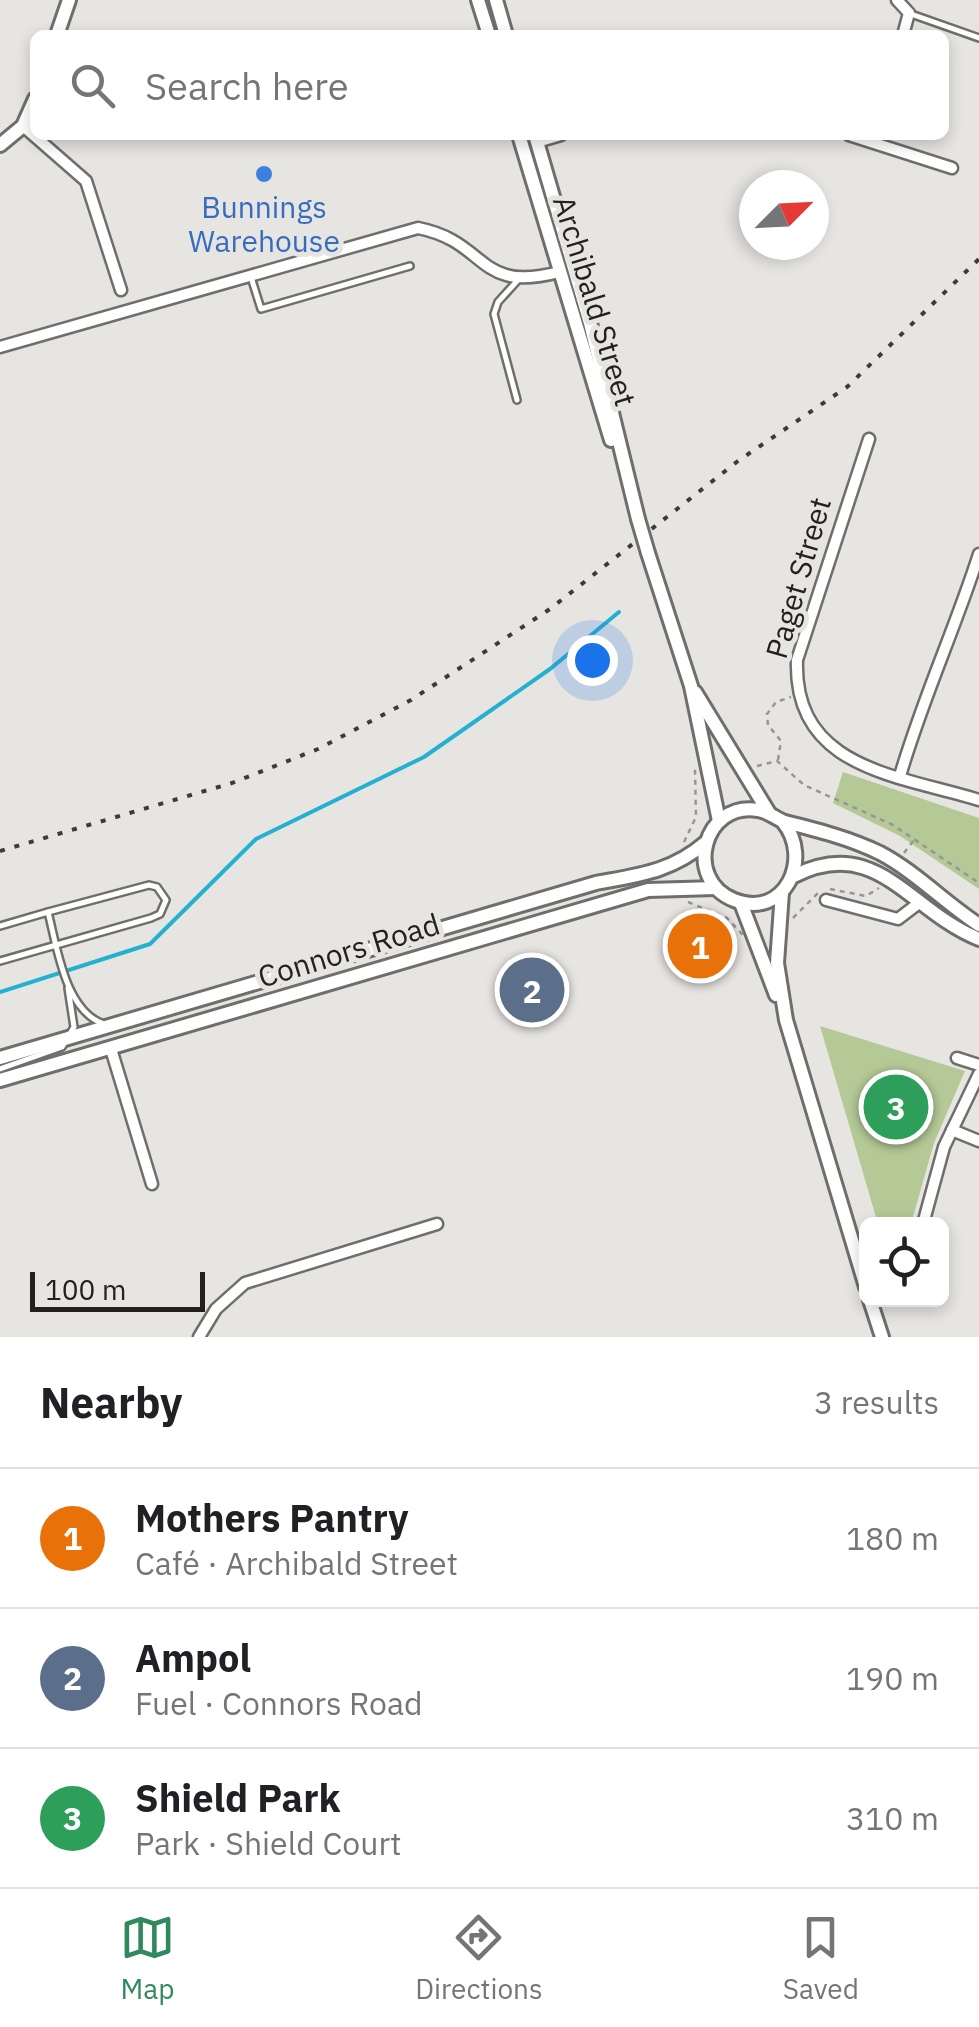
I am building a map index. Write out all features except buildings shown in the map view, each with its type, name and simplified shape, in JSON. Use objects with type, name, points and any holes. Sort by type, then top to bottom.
[{"type":"street","points":[[59,30],[69,0]]},
{"type":"street","points":[[478,0],[487,30]]},
{"type":"street","points":[[496,0],[505,30]]},
{"type":"street","points":[[897,0],[909,13],[904,30]]},
{"type":"street","points":[[0,146],[23,126],[30,111]]},
{"type":"street","points":[[23,126],[30,132]]},
{"type":"street","points":[[39,140],[86,181],[121,290]]},
{"type":"street","name":"Archibald Street","points":[[536,140],[574,267],[627,480],[690,686],[718,822]]},
{"type":"street","points":[[878,140],[952,168]]},
{"type":"street","name":"Archibald Street","points":[[520,141],[604,422],[627,480]]},
{"type":"street","points":[[0,348],[418,228],[441,233],[501,277],[518,280],[574,267]]},
{"type":"street","name":"Paget Street","points":[[868,439],[797,660],[798,694],[818,732],[838,754],[979,800]]},
{"type":"street","points":[[900,776],[920,708],[955,628],[979,554]]},
{"type":"street","name":"Archibald Street","points":[[690,686],[769,813]]},
{"type":"street","points":[[794,876],[796,844],[783,822],[769,813],[742,810],[718,822],[705,843],[707,875],[716,888],[741,903],[756,904],[782,892],[794,876],[829,862],[860,864],[979,939]]},
{"type":"street","points":[[783,822],[804,824],[881,854],[979,925]]},
{"type":"street","name":"Connors Road","points":[[0,1058],[579,888],[656,872],[686,860],[705,843]]},
{"type":"street","name":"Connors Road","points":[[0,1080],[648,890],[716,888]]},
{"type":"street","points":[[782,892],[776,963],[786,1020]]},
{"type":"street","points":[[826,900],[898,919],[919,902]]},
{"type":"street","points":[[741,903],[786,1020],[859,1265]]},
{"type":"street","points":[[112,1049],[152,1184]]},
{"type":"street","points":[[957,1058],[979,1065]]},
{"type":"street","points":[[925,1217],[952,1130],[979,1074]]},
{"type":"street","points":[[952,1130],[979,1141]]},
{"type":"street","points":[[199,1337],[216,1308],[246,1283],[437,1224]]},
{"type":"street","points":[[872,1307],[882,1337]]},
{"type":"lane","points":[[909,13],[979,38]]},
{"type":"lane","points":[[250,274],[260,309],[410,266]]},
{"type":"lane","points":[[517,400],[494,314],[498,302],[518,280]]},
{"type":"lane","points":[[0,926],[149,885],[156,887],[166,900],[160,914],[152,918],[0,961]]},
{"type":"lane","points":[[0,1068],[55,1052],[69,1038],[74,1020],[68,984],[48,912]]},
{"type":"lane","points":[[68,984],[91,1018],[112,1026]]},
{"type":"path","points":[[778,761],[781,741],[768,725],[767,714],[776,702],[798,694]]},
{"type":"path","points":[[747,770],[778,761]]},
{"type":"path","points":[[778,761],[804,785],[882,820],[979,883]]},
{"type":"path","points":[[677,848],[694,825],[698,784]]},
{"type":"path","points":[[901,857],[914,840]]},
{"type":"path","points":[[683,897],[684,901],[724,916],[739,936],[744,935]]},
{"type":"green space","points":[[843,772],[979,818],[979,889],[900,836],[833,803]]},
{"type":"green space","points":[[820,1026],[965,1071],[934,1143],[913,1217],[876,1217]]},
{"type":"waterway","points":[[0,992],[150,944],[256,839],[424,757],[550,669],[619,612]]},
{"type":"railway","points":[[0,851],[232,783],[318,749],[411,700],[550,609],[738,461],[847,387],[979,259]]},
{"type":"place","name":"Bunnings Warehouse","points":[[264,174]]},
{"type":"place","name":"Mothers Pantry","points":[[700,946]]},
{"type":"place","name":"Ampol","points":[[532,990]]},
{"type":"place","name":"Shield Park","points":[[896,1107]]}]
